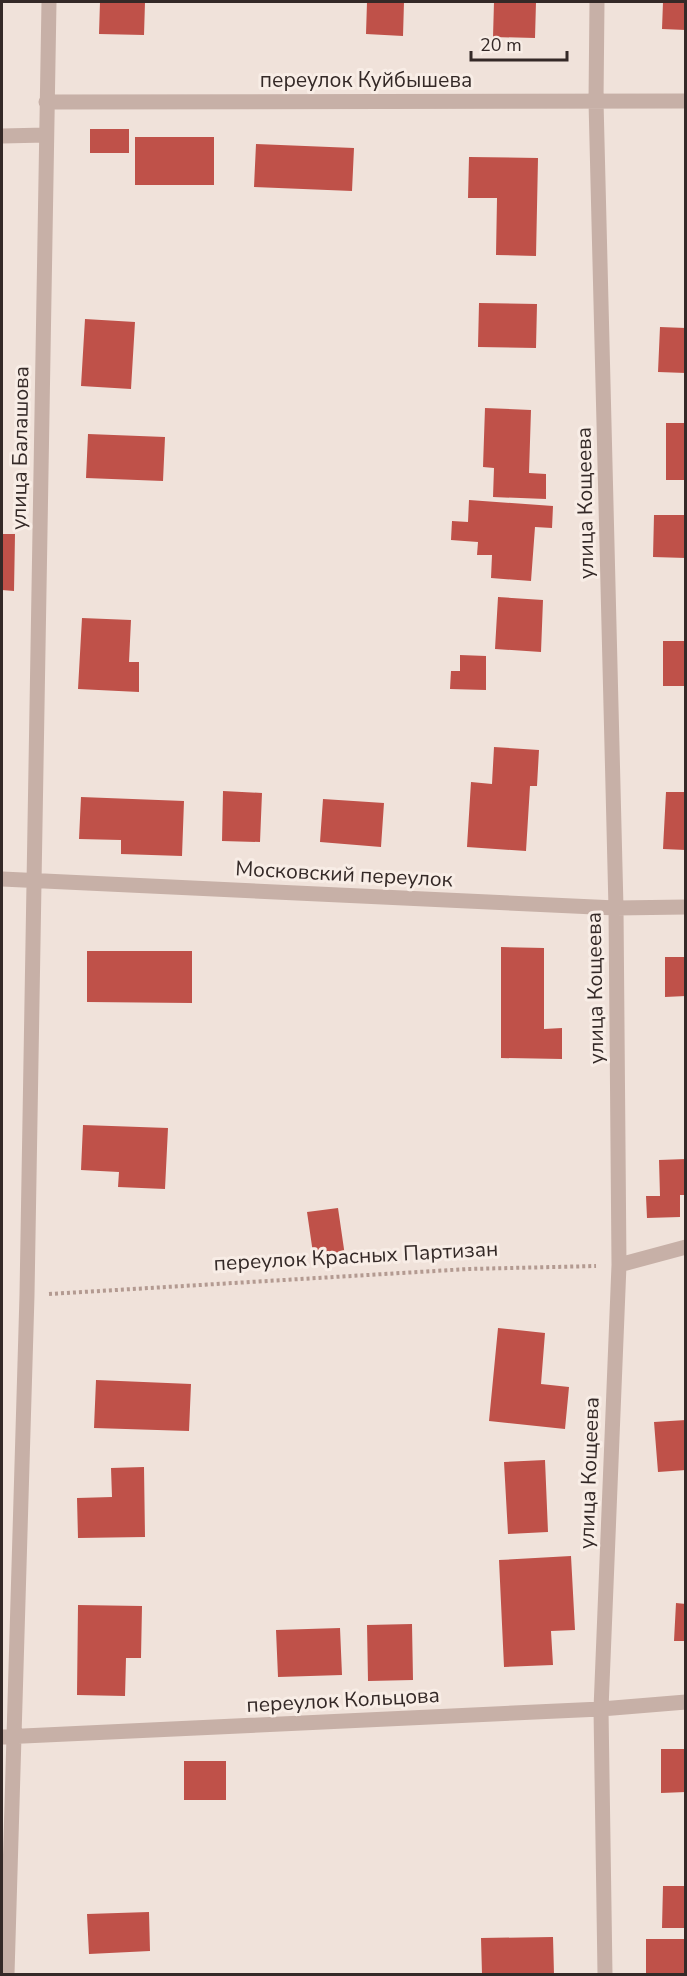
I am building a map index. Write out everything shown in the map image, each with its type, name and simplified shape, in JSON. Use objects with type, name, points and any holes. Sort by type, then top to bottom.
[{"type":"street","name":"улица Балашова","points":[[7,1974],[7,1737],[27,1295],[49,2]]},
{"type":"street","name":"улица Кощеева","points":[[597,2],[596,101],[616,908],[619,1265],[601,1709],[605,1974]]},
{"type":"street","name":"переулок Куйбышева","points":[[46,102],[686,101]]},
{"type":"street","points":[[2,135],[46,135]]},
{"type":"street","name":"Московский переулок","points":[[2,879],[616,908],[686,907]]},
{"type":"street","points":[[619,1265],[686,1246]]},
{"type":"street","name":"переулок Кольцова","points":[[7,1737],[601,1709],[686,1702]]},
{"type":"path","name":"переулок Красных Партизан","points":[[27,1295],[468,1269],[619,1265]]},
{"type":"building","points":[[100,2],[145,2],[144,35],[99,34]]},
{"type":"building","points":[[367,2],[404,2],[403,36],[366,34]]},
{"type":"building","points":[[494,2],[536,2],[535,38],[493,37]]},
{"type":"building","points":[[663,2],[686,2],[686,30],[662,29]]},
{"type":"building","points":[[90,129],[129,129],[129,153],[90,153]]},
{"type":"building","points":[[135,137],[214,137],[214,185],[135,185]]},
{"type":"building","points":[[256,144],[354,148],[352,191],[254,187]]},
{"type":"building","points":[[469,157],[538,158],[536,256],[496,255],[497,198],[468,198]]},
{"type":"building","points":[[479,303],[537,304],[536,348],[478,347]]},
{"type":"building","points":[[85,319],[135,322],[131,389],[81,386]]},
{"type":"building","points":[[660,327],[686,328],[686,373],[658,372]]},
{"type":"building","points":[[485,408],[531,410],[529,473],[546,474],[546,499],[493,497],[494,468],[483,467]]},
{"type":"building","points":[[666,423],[686,423],[686,480],[666,480]]},
{"type":"building","points":[[88,434],[165,437],[163,481],[86,478]]},
{"type":"building","points":[[469,500],[553,506],[552,528],[535,527],[531,581],[491,578],[492,555],[477,555],[478,542],[451,540],[452,521],[468,522]]},
{"type":"building","points":[[654,515],[686,515],[686,558],[653,557]]},
{"type":"building","points":[[2,534],[15,534],[14,591],[2,590]]},
{"type":"building","points":[[498,597],[543,600],[541,652],[495,649]]},
{"type":"building","points":[[82,618],[131,620],[129,662],[139,662],[139,692],[78,689]]},
{"type":"building","points":[[663,641],[686,641],[686,686],[663,686]]},
{"type":"building","points":[[460,655],[486,656],[486,690],[450,689],[451,671],[460,671]]},
{"type":"building","points":[[494,747],[539,750],[537,786],[530,786],[526,851],[467,847],[471,782],[492,784]]},
{"type":"building","points":[[223,791],[262,793],[260,842],[222,841]]},
{"type":"building","points":[[666,792],[686,792],[686,850],[663,849]]},
{"type":"building","points":[[81,797],[184,801],[182,856],[121,854],[121,840],[79,839]]},
{"type":"building","points":[[323,799],[384,803],[381,847],[320,842]]},
{"type":"building","points":[[501,947],[544,948],[544,1029],[562,1028],[562,1059],[501,1058]]},
{"type":"building","points":[[87,951],[192,951],[192,1003],[87,1002]]},
{"type":"building","points":[[665,957],[686,957],[686,996],[665,997]]},
{"type":"building","points":[[83,1125],[168,1128],[165,1189],[118,1187],[119,1172],[81,1170]]},
{"type":"building","points":[[686,1159],[686,1195],[680,1195],[680,1217],[647,1218],[646,1196],[660,1196],[659,1160]]},
{"type":"building","points":[[338,1208],[345,1256],[314,1260],[307,1212]]},
{"type":"building","points":[[498,1328],[545,1333],[541,1384],[569,1387],[565,1429],[489,1421]]},
{"type":"building","points":[[96,1380],[191,1384],[189,1431],[94,1428]]},
{"type":"building","points":[[686,1420],[686,1470],[658,1472],[654,1422]]},
{"type":"building","points":[[545,1460],[548,1532],[508,1534],[504,1462]]},
{"type":"building","points":[[144,1467],[145,1537],[78,1538],[77,1498],[112,1497],[111,1468]]},
{"type":"building","points":[[571,1556],[575,1630],[551,1631],[553,1665],[504,1667],[499,1560]]},
{"type":"building","points":[[676,1603],[686,1604],[686,1641],[674,1641]]},
{"type":"building","points":[[78,1605],[142,1606],[141,1658],[126,1658],[125,1696],[77,1695]]},
{"type":"building","points":[[412,1624],[413,1680],[368,1681],[367,1625]]},
{"type":"building","points":[[340,1628],[342,1675],[278,1677],[276,1630]]},
{"type":"building","points":[[661,1749],[686,1749],[686,1792],[661,1793]]},
{"type":"building","points":[[184,1761],[226,1761],[226,1800],[184,1800]]},
{"type":"building","points":[[663,1886],[686,1886],[686,1928],[662,1928]]},
{"type":"building","points":[[149,1912],[150,1951],[89,1954],[87,1914]]},
{"type":"building","points":[[553,1937],[554,1974],[482,1974],[481,1938]]},
{"type":"building","points":[[646,1939],[684,1939],[684,1973],[646,1973]]}]
